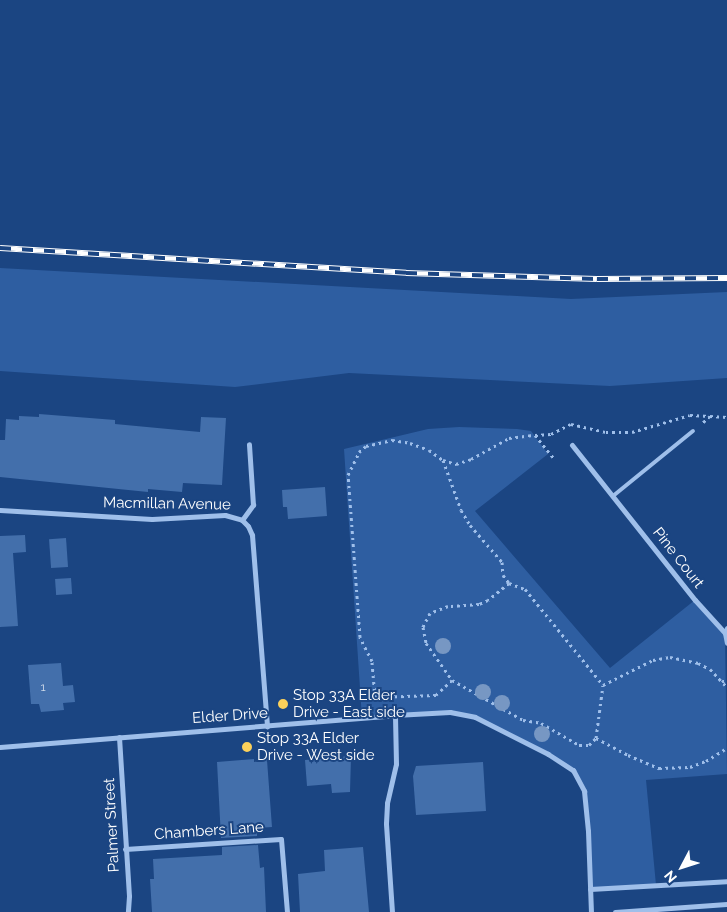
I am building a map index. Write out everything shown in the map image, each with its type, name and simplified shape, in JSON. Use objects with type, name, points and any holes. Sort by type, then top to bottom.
[{"type":"street","points":[[242,520],[253,505],[249,444]]},
{"type":"street","name":"Pine Court","points":[[572,445],[695,600],[726,630]]},
{"type":"street","name":"Macmillan Avenue","points":[[0,510],[152,519],[225,515],[242,520],[248,526],[252,535],[267,726]]},
{"type":"street","points":[[726,630],[727,643]]},
{"type":"street","name":"Elder Drive","points":[[0,747],[394,715],[450,712],[475,717],[548,754],[573,770],[584,791],[588,831],[591,912]]},
{"type":"street","points":[[392,912],[386,823],[387,804],[396,764],[394,715]]},
{"type":"street","name":"Palmer Street","points":[[119,737],[129,896],[128,912]]},
{"type":"street","name":"Chambers Lane","points":[[125,850],[282,839],[287,912]]},
{"type":"street","points":[[590,889],[727,881]]},
{"type":"street","points":[[615,912],[727,904]]},
{"type":"lane","points":[[613,496],[693,431]]},
{"type":"path","points":[[452,680],[436,694],[375,697],[372,661],[360,637],[348,475],[359,452],[366,446],[392,440],[410,443],[429,450],[443,460],[456,464],[509,438],[551,434],[572,424],[606,432],[632,432],[690,414],[727,417]]},
{"type":"path","points":[[698,426],[710,416]]},
{"type":"path","points":[[535,435],[555,460]]},
{"type":"path","points":[[443,460],[461,510],[470,525],[502,562],[503,575],[509,583],[524,589],[603,685],[596,738],[589,745],[579,746],[541,723],[524,720],[452,680],[426,643],[424,627],[430,614],[448,606],[479,604],[488,600],[509,583]]},
{"type":"path","points":[[603,685],[652,660],[670,657],[698,663],[710,669],[727,687]]},
{"type":"path","points":[[722,682],[727,678]]},
{"type":"path","points":[[596,738],[628,755],[659,768],[690,767],[706,761],[727,748]]},
{"type":"shaded area","points":[[0,268],[571,299],[727,292],[727,378],[610,386],[349,373],[235,387],[0,371]]},
{"type":"shaded area","points":[[459,427],[531,431],[548,454],[475,511],[610,668],[695,600],[725,633],[727,774],[646,780],[656,885],[590,889],[584,791],[573,770],[475,717],[450,712],[362,718],[344,449],[428,429]]},
{"type":"building","points":[[39,414],[115,420],[115,424],[200,432],[201,417],[226,418],[222,485],[183,483],[182,492],[148,489],[148,492],[0,477],[0,440],[5,440],[6,419],[19,420],[19,416],[39,417]]},
{"type":"building","points":[[325,487],[327,516],[288,519],[287,507],[283,507],[282,490]]},
{"type":"building","points":[[25,535],[26,552],[13,553],[18,626],[0,627],[0,536]]},
{"type":"building","points":[[66,538],[68,567],[51,568],[49,539]]},
{"type":"building","points":[[71,578],[72,594],[56,595],[55,579]]},
{"type":"building","points":[[61,663],[63,686],[73,685],[75,702],[63,703],[64,710],[41,712],[39,704],[31,704],[28,665]]},
{"type":"building","points":[[351,756],[350,792],[332,793],[331,784],[307,786],[305,760]]},
{"type":"building","points":[[254,759],[254,762],[267,760],[272,827],[257,828],[257,836],[221,838],[217,762]]},
{"type":"building","points":[[483,762],[486,811],[416,815],[413,776],[416,766]]},
{"type":"building","points":[[258,845],[260,868],[264,867],[266,912],[152,912],[150,879],[154,879],[153,859],[222,855],[222,847]]},
{"type":"building","points":[[363,847],[369,912],[300,912],[298,874],[325,871],[324,850]]},
{"type":"railway","points":[[0,248],[406,273],[597,279],[727,278]]},
{"type":"place","name":"Stop 33A Elder Drive - East side","points":[[283,704]]},
{"type":"place","name":"Stop 33A Elder Drive - West side","points":[[247,747]]}]
